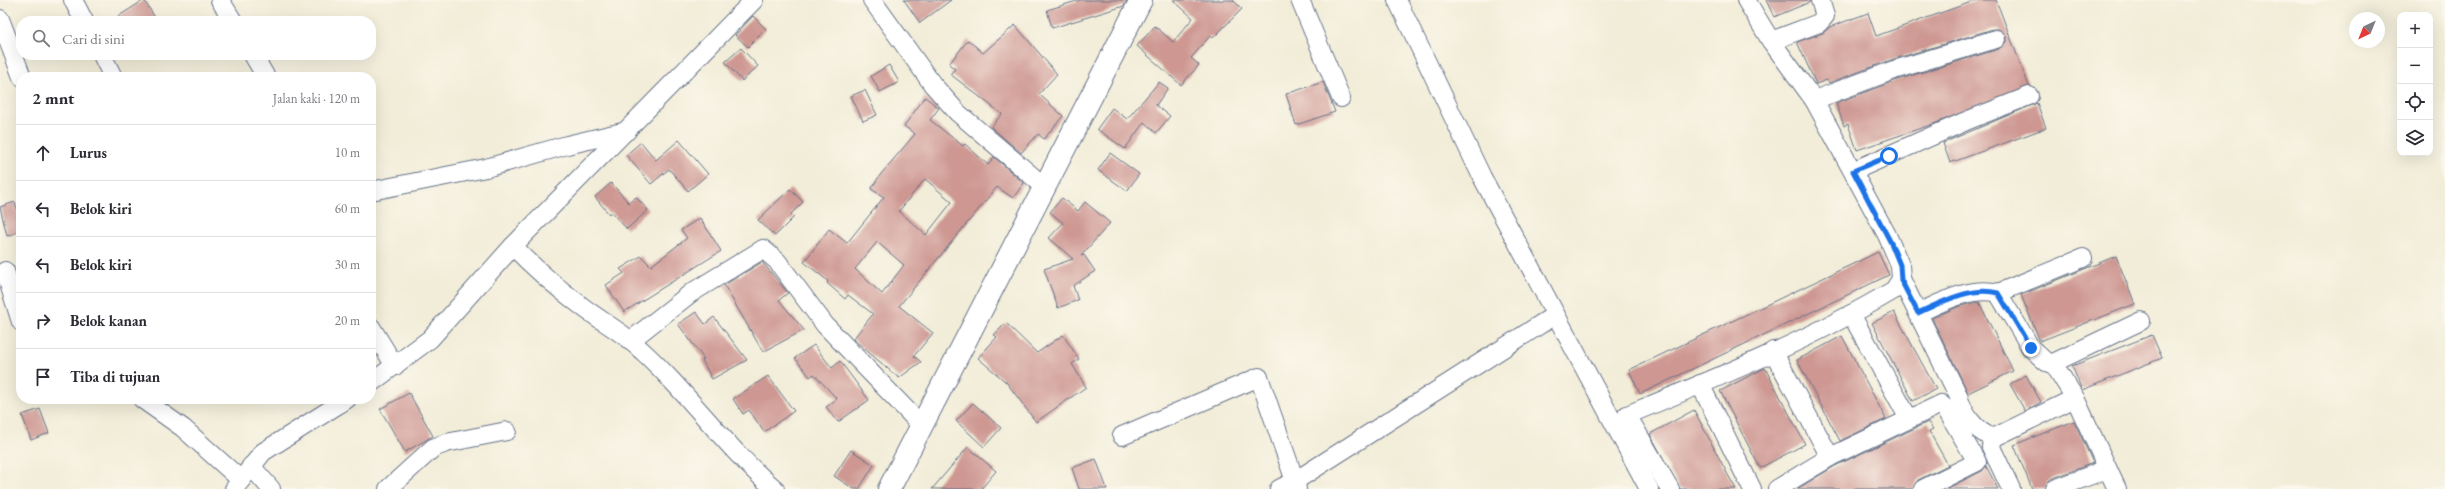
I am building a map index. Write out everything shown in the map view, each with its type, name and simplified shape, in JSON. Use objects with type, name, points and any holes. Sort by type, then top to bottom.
[{"type":"main road","points":[[889,489],[1140,0]]},
{"type":"street","points":[[73,0],[81,16]]},
{"type":"street","points":[[220,0],[230,16]]},
{"type":"street","points":[[376,379],[430,339],[513,246],[754,0]]},
{"type":"street","points":[[872,0],[933,84],[958,113],[1045,186]]},
{"type":"street","points":[[1300,0],[1341,98]]},
{"type":"street","points":[[1397,0],[1482,177],[1649,489]]},
{"type":"street","points":[[1746,0],[1771,41],[1814,100],[1853,171],[1891,243],[1900,265],[1901,280],[1958,395],[1961,409],[1994,447],[2010,489]]},
{"type":"street","points":[[1771,41],[1819,23],[1825,16],[1820,0]]},
{"type":"street","points":[[0,19],[7,63],[17,72]]},
{"type":"street","points":[[1814,100],[1894,70],[1996,39]]},
{"type":"street","points":[[104,60],[110,72]]},
{"type":"street","points":[[256,60],[263,72]]},
{"type":"street","points":[[1853,171],[1966,121],[2029,96]]},
{"type":"street","points":[[376,190],[486,168],[567,145],[627,131]]},
{"type":"street","points":[[513,246],[531,265],[579,305],[630,341],[670,379],[754,472],[776,489]]},
{"type":"street","points":[[630,341],[691,293],[762,249],[777,261],[824,325],[921,425]]},
{"type":"street","points":[[1918,313],[1951,298],[1984,289],[1998,293],[2082,258]]},
{"type":"street","points":[[9,270],[16,300]]},
{"type":"street","points":[[1609,415],[1627,415],[1773,351],[1851,314],[1894,290],[1901,280]]},
{"type":"street","points":[[1998,293],[2031,348],[2046,362],[2053,362],[2141,321]]},
{"type":"street","points":[[1851,314],[1909,419]]},
{"type":"street","points":[[1122,436],[1259,377],[1291,486],[1555,315]]},
{"type":"street","points":[[376,335],[395,366]]},
{"type":"street","points":[[1773,351],[1830,457]]},
{"type":"street","points":[[2053,362],[2075,398],[2117,489]]},
{"type":"street","points":[[1700,384],[1752,489]]},
{"type":"street","points":[[1923,489],[1977,462],[1994,447],[2075,398]]},
{"type":"street","points":[[149,404],[183,428],[242,478],[272,489]]},
{"type":"street","points":[[242,478],[263,452],[339,404]]},
{"type":"street","points":[[1777,489],[1830,457],[1941,404],[1946,409],[1977,462]]},
{"type":"street","points":[[1627,415],[1670,489]]},
{"type":"street","points":[[388,489],[433,448],[446,443],[507,431]]},
{"type":"street","points":[[2055,489],[2107,469]]},
{"type":"building","points":[[144,0],[154,16],[119,16]]},
{"type":"building","points":[[904,0],[951,0],[920,23]]},
{"type":"building","points":[[1080,0],[1127,0],[1124,6],[1052,28],[1047,10]]},
{"type":"building","points":[[1173,0],[1233,0],[1242,9],[1213,38],[1210,36],[1191,58],[1199,65],[1181,85],[1137,46],[1155,26],[1173,42],[1193,18]]},
{"type":"building","points":[[1766,0],[1810,0],[1810,2],[1774,17]]},
{"type":"building","points":[[1977,0],[1996,0],[2029,86],[1936,123],[1857,150],[1848,124],[1844,126],[1836,103],[1897,80],[1999,49],[2006,42],[2006,36],[1999,29],[1993,29],[1891,60],[1829,83],[1827,80],[1816,84],[1797,42],[1823,33],[1830,27],[1868,13],[1876,36]]},
{"type":"building","points":[[753,16],[766,29],[748,47],[735,35]]},
{"type":"building","points":[[1015,25],[1057,74],[1039,94],[1063,116],[1044,139],[1038,134],[1021,153],[991,127],[1002,114],[950,74],[955,69],[949,64],[968,40],[983,53]]},
{"type":"building","points":[[741,48],[758,66],[742,81],[725,62]]},
{"type":"building","points":[[889,65],[899,82],[880,92],[871,76]]},
{"type":"building","points":[[1159,82],[1168,88],[1156,105],[1170,116],[1156,133],[1144,122],[1125,149],[1097,129],[1112,108],[1127,119]]},
{"type":"building","points":[[1323,82],[1335,112],[1296,125],[1286,94]]},
{"type":"building","points":[[865,90],[877,115],[863,121],[851,96]]},
{"type":"building","points":[[925,97],[939,108],[930,120],[963,146],[965,144],[988,165],[994,157],[1024,183],[1013,198],[997,187],[899,306],[933,333],[914,356],[921,362],[899,378],[853,339],[873,314],[848,295],[845,299],[827,283],[828,281],[804,262],[829,229],[847,243],[884,197],[871,189],[881,174],[915,134],[904,126]],"holes":[[[925,179],[952,202],[926,235],[899,211]],[[877,242],[904,265],[882,294],[855,269]]]},
{"type":"building","points":[[2037,103],[2046,128],[1950,163],[1943,143]]},
{"type":"building","points":[[679,140],[708,174],[688,191],[669,169],[651,184],[626,155],[641,142],[656,160]]},
{"type":"building","points":[[1110,153],[1139,174],[1127,191],[1098,170]]},
{"type":"building","points":[[611,183],[629,203],[636,197],[648,210],[627,229],[611,212],[609,214],[595,197]]},
{"type":"building","points":[[790,189],[803,202],[791,214],[794,217],[775,236],[758,220]]},
{"type":"building","points":[[1062,198],[1078,211],[1085,202],[1110,223],[1081,256],[1084,255],[1095,271],[1073,286],[1078,300],[1058,308],[1044,269],[1073,259],[1049,238],[1063,223],[1050,212]]},
{"type":"building","points":[[15,202],[16,233],[7,236],[0,207]]},
{"type":"building","points":[[700,218],[721,251],[624,312],[606,285],[624,273],[620,269],[641,256],[651,266],[687,238],[681,230]]},
{"type":"building","points":[[1878,252],[1889,275],[1640,394],[1629,370]]},
{"type":"building","points":[[2116,256],[2135,304],[2040,341],[2021,295]]},
{"type":"building","points":[[762,262],[788,293],[779,300],[804,330],[763,352],[724,285]]},
{"type":"building","points":[[1979,302],[2013,371],[1968,393],[1932,318],[1960,306]]},
{"type":"building","points":[[696,312],[705,324],[714,317],[747,360],[712,379],[702,360],[704,359],[678,324]]},
{"type":"building","points":[[1894,312],[1936,389],[1913,401],[1872,323]]},
{"type":"building","points":[[1006,323],[1037,353],[1063,335],[1079,359],[1072,364],[1086,387],[1036,422],[1007,383],[978,358],[997,337],[994,335]]},
{"type":"building","points":[[2152,335],[2162,358],[2082,390],[2072,366]]},
{"type":"building","points":[[1842,336],[1886,419],[1840,441],[1797,360]]},
{"type":"building","points":[[814,345],[832,368],[840,361],[869,400],[838,422],[826,407],[837,399],[814,374],[810,377],[795,358]]},
{"type":"building","points":[[1765,368],[1805,444],[1760,468],[1720,391]]},
{"type":"building","points":[[2026,375],[2041,402],[2025,411],[2010,384]]},
{"type":"building","points":[[768,376],[794,411],[764,432],[749,410],[743,414],[733,399]]},
{"type":"building","points":[[409,393],[433,436],[405,452],[380,409]]},
{"type":"building","points":[[973,403],[1001,428],[984,447],[956,421]]},
{"type":"building","points":[[40,409],[49,433],[31,440],[22,415]]},
{"type":"building","points":[[1694,410],[1736,489],[1680,489],[1650,434]]},
{"type":"building","points":[[2074,421],[2093,463],[2051,479],[2047,483],[2045,489],[2032,489],[2014,445]]},
{"type":"building","points":[[1928,422],[1933,429],[1929,431],[1948,465],[1918,480],[1913,489],[1797,489],[1835,466]]},
{"type":"building","points":[[968,447],[996,471],[981,489],[932,489]]},
{"type":"building","points":[[851,450],[874,465],[859,489],[854,489],[834,476]]},
{"type":"building","points":[[1096,459],[1107,489],[1079,489],[1072,468]]},
{"type":"building","points":[[1986,466],[1998,489],[1946,489],[1982,471]]},
{"type":"route","points":[[1889,156],[1853,171],[1891,243],[1900,265],[1901,280],[1918,313],[1951,298],[1984,289],[1998,293],[2031,348]]}]
